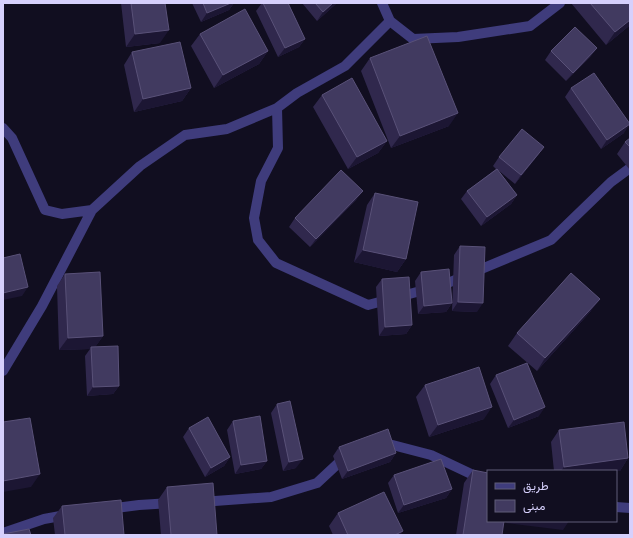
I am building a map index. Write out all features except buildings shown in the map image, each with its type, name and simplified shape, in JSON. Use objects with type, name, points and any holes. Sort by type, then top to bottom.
[{"type":"street","points":[[382,3],[390,21],[413,39],[458,37],[530,26],[560,3]]},
{"type":"street","points":[[3,370],[42,306],[92,210],[140,166],[185,135],[227,129],[277,108],[297,93],[345,66],[390,21]]},
{"type":"street","points":[[277,108],[278,148],[261,181],[254,218],[258,240],[276,263],[368,305],[443,285],[552,240],[611,182],[630,168]]},
{"type":"street","points":[[3,128],[12,138],[45,210],[62,214],[92,210]]},
{"type":"street","points":[[374,444],[381,442],[431,454],[487,482]]},
{"type":"street","points":[[95,511],[139,504],[187,503],[271,497],[317,483],[352,450]]},
{"type":"street","points":[[617,508],[630,508]]},
{"type":"street","points":[[3,533],[44,519],[73,514]]}]
